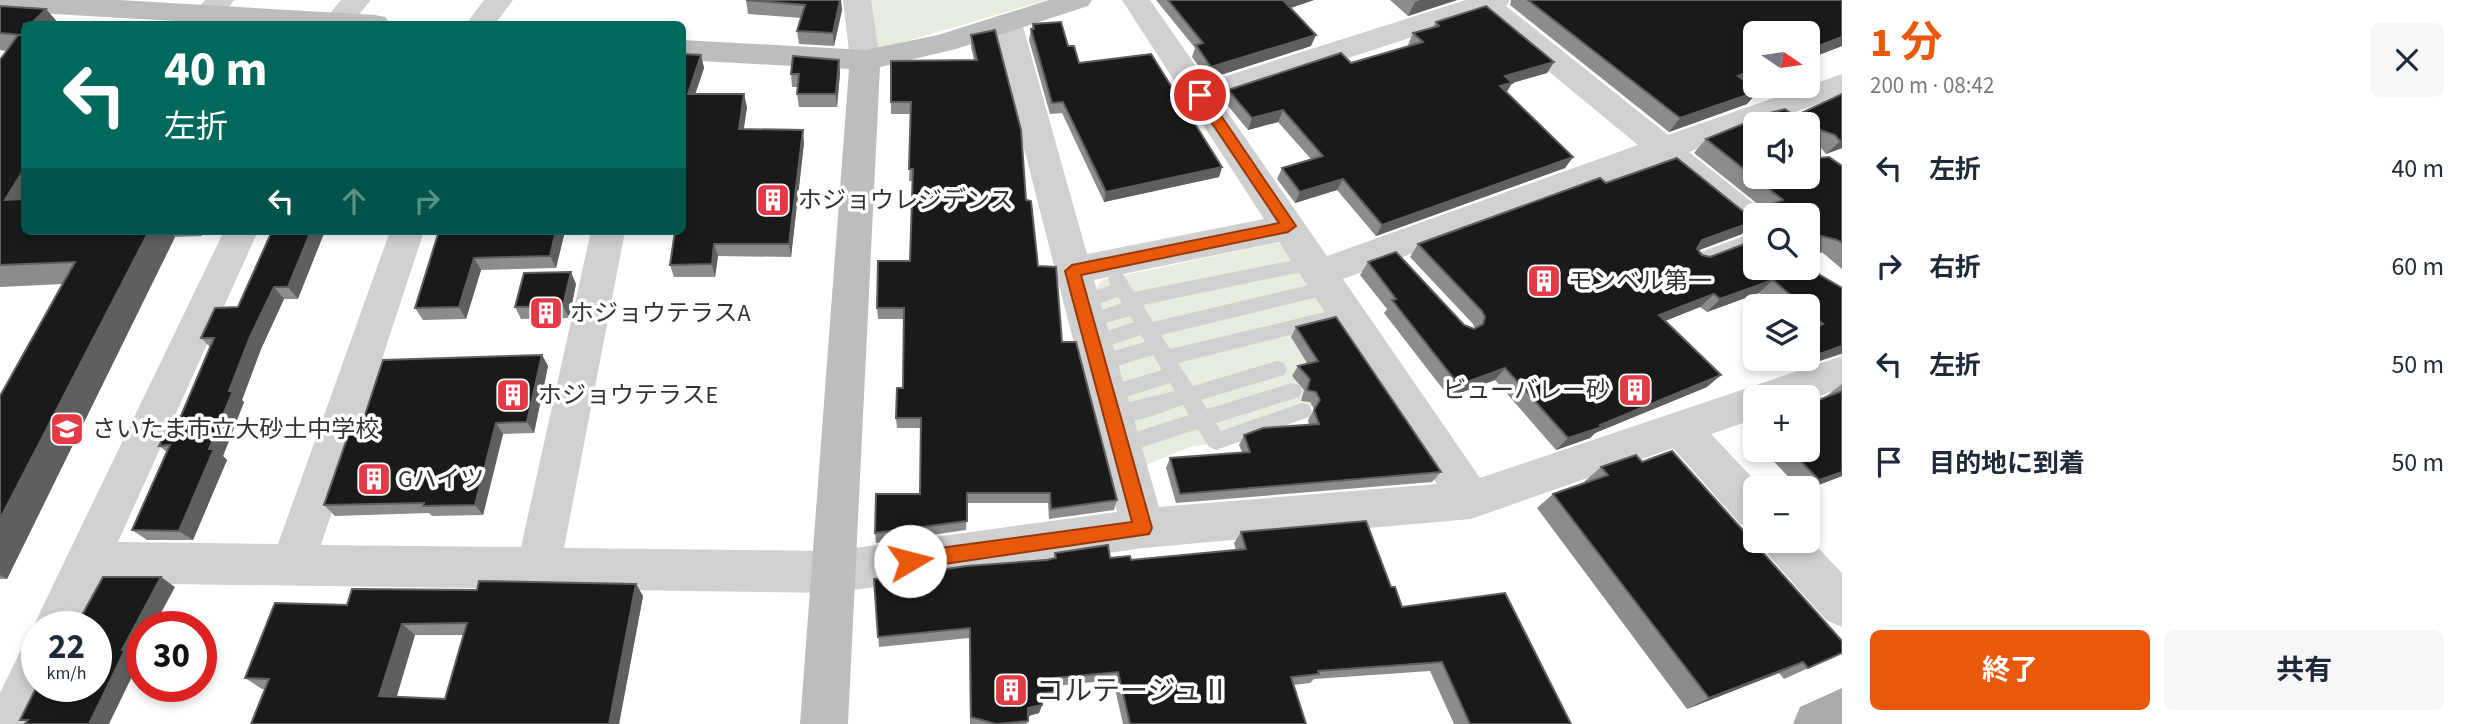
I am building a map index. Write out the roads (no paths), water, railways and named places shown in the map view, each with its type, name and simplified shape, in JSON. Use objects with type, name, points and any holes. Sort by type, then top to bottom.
[{"type":"main road","points":[[1817,724],[1842,712]]},
{"type":"street","points":[[339,21],[357,0]]},
{"type":"street","points":[[482,21],[499,0]]},
{"type":"street","points":[[824,724],[865,60],[856,0]]},
{"type":"street","points":[[686,50],[865,60],[886,57],[1007,23],[1078,0]]},
{"type":"street","points":[[1136,0],[1288,226],[1313,276],[1471,500]]},
{"type":"street","points":[[1200,95],[1487,1],[1662,149],[1743,213]]},
{"type":"street","points":[[0,2],[215,7],[315,21]]},
{"type":"street","points":[[1007,23],[1072,271],[1119,402],[1143,528]]},
{"type":"street","points":[[1777,112],[1842,84]]},
{"type":"street","points":[[1313,276],[1396,258],[1662,149],[1743,125]]},
{"type":"street","points":[[1072,271],[1288,226]]},
{"type":"street","points":[[64,611],[239,235]]},
{"type":"street","points":[[293,563],[406,235]]},
{"type":"street","points":[[538,568],[607,235]]},
{"type":"street","points":[[1804,385],[1842,372]]},
{"type":"street","points":[[89,562],[833,572],[1143,528],[1471,500],[1743,406]]},
{"type":"street","points":[[1680,428],[1743,497]]},
{"type":"street","points":[[1794,553],[1842,605]]},
{"type":"street","points":[[10,724],[21,701]]},
{"type":"lane","points":[[1696,261],[1743,243]]},
{"type":"lane","points":[[1101,296],[1313,276]]},
{"type":"lane","points":[[1277,369],[1130,413],[1119,402],[1159,347],[1313,276]]},
{"type":"lane","points":[[1105,316],[1126,294]]},
{"type":"lane","points":[[1126,294],[1216,441],[1303,411]]},
{"type":"lane","points":[[1117,358],[1159,347],[1334,317]]},
{"type":"lane","points":[[1111,337],[1159,347]]},
{"type":"lane","points":[[1247,377],[1276,420]]},
{"type":"lane","points":[[1161,439],[1202,418],[1292,391]]},
{"type":"place","name":"ホジョウレジデンス","points":[[773,200]]},
{"type":"place","name":"モンベル第一","points":[[1544,281]]},
{"type":"place","name":"ホジョウテラスA","points":[[546,313]]},
{"type":"place","name":"ビューバレー砂","points":[[1635,390]]},
{"type":"place","name":"ホジョウテラスE","points":[[513,395]]},
{"type":"place","name":"さいたま市立大砂土中学校","points":[[67,429]]},
{"type":"place","name":"Gハイツ","points":[[374,479]]},
{"type":"place","name":"コルテージュⅡ","points":[[1011,690]]}]
